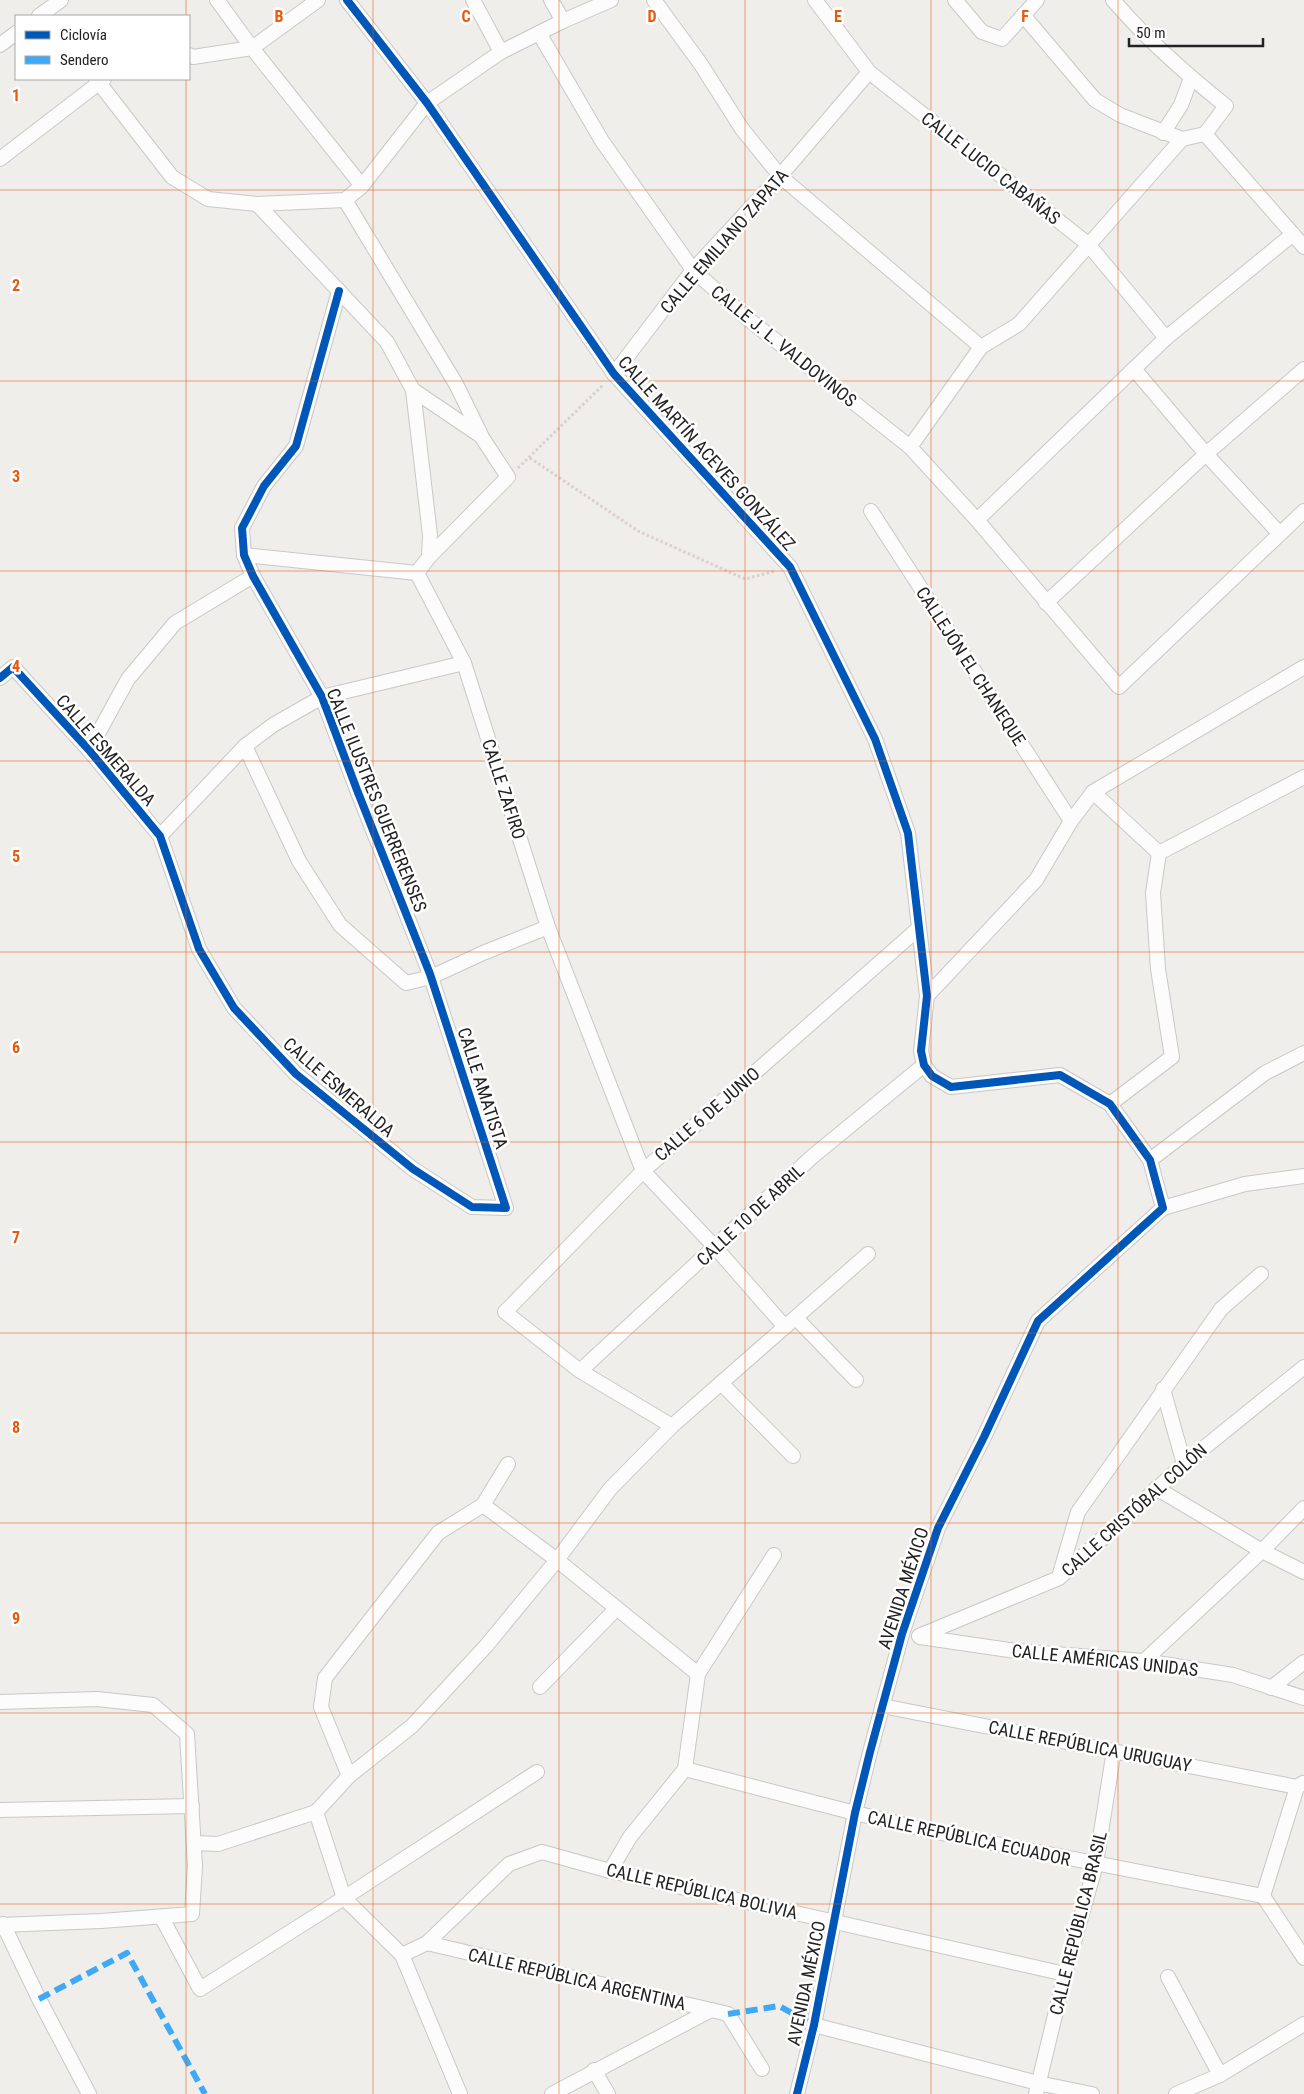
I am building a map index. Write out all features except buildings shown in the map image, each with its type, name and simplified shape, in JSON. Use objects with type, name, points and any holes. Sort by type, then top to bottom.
[{"type":"street","points":[[44,11],[61,0]]},
{"type":"street","points":[[217,0],[252,48],[362,186]]},
{"type":"street","points":[[190,56],[193,57],[252,48],[318,0]]},
{"type":"street","name":"CALLE MARTÍN ACEVES GONZÁLEZ","points":[[347,0],[427,103],[614,374],[790,567],[874,740],[908,833],[927,996],[921,1052],[924,1065]]},
{"type":"street","points":[[473,0],[501,52]]},
{"type":"street","points":[[551,0],[563,21]]},
{"type":"street","points":[[0,159],[100,80],[172,177],[208,199],[257,204],[345,200],[362,186],[427,103],[501,52],[563,21],[611,0]]},
{"type":"street","points":[[654,0],[700,63],[742,129],[780,176],[982,347]]},
{"type":"street","name":"CALLE LUCIO CABAÑAS","points":[[815,0],[869,72],[1088,244],[1166,338]]},
{"type":"street","points":[[955,0],[982,32],[1002,39],[1037,0]]},
{"type":"street","points":[[1023,15],[1095,100],[1120,115],[1182,139],[1205,134],[1226,106],[1191,78],[1133,24],[1113,0]]},
{"type":"street","name":"CALLE J. L. VALDOVINOS","points":[[539,33],[602,141],[693,270],[747,318],[910,448],[977,520],[1046,603],[1119,686],[1280,534]]},
{"type":"street","points":[[0,45],[15,34]]},
{"type":"street","name":"CALLE EMILIANO ZAPATA","points":[[614,374],[693,270],[780,176],[869,72]]},
{"type":"street","points":[[1162,132],[1181,105],[1191,78]]},
{"type":"street","points":[[1205,134],[1304,247]]},
{"type":"street","points":[[910,448],[982,347],[1019,324],[1182,139]]},
{"type":"street","points":[[244,555],[417,573],[429,557],[508,477],[482,436],[456,384],[345,200]]},
{"type":"street","points":[[257,204],[387,342],[413,390],[430,535],[429,557]]},
{"type":"street","points":[[977,520],[1166,338],[1293,234]]},
{"type":"street","name":"CALLE ILUSTRES GUERRERENSES","points":[[339,291],[296,446],[264,486],[242,528],[244,555],[253,576],[322,697],[431,977]]},
{"type":"street","points":[[1134,369],[1206,454],[1280,534],[1304,511]]},
{"type":"street","points":[[1046,603],[1206,454],[1304,369]]},
{"type":"street","points":[[413,390],[482,436]]},
{"type":"street","name":"CALLEJÓN EL CHANEQUE","points":[[871,511],[1071,821]]},
{"type":"street","name":"CALLE ZAFIRO","points":[[417,573],[464,663],[548,927],[643,1172]]},
{"type":"street","points":[[89,750],[128,679],[175,623],[253,576]]},
{"type":"street","points":[[160,836],[245,746],[273,725],[322,697],[464,663]]},
{"type":"street","name":"CALLE ESMERALDA","points":[[0,678],[13,667],[89,750],[160,836],[199,949],[234,1008],[296,1074],[413,1169],[472,1207],[506,1208]]},
{"type":"street","points":[[927,996],[1036,880],[1071,821],[1093,792],[1304,667]]},
{"type":"street","points":[[245,746],[299,862],[340,925],[406,983],[431,977],[483,953],[548,927]]},
{"type":"street","points":[[1159,853],[1304,777]]},
{"type":"street","points":[[1093,792],[1159,853]]},
{"type":"street","points":[[1110,1104],[1172,1057],[1158,969],[1153,893],[1159,853]]},
{"type":"street","name":"CALLE 6 DE JUNIO","points":[[580,1371],[505,1312],[643,1172],[919,928]]},
{"type":"street","name":"CALLE AMATISTA","points":[[431,977],[506,1208]]},
{"type":"street","points":[[1150,1160],[1265,1073],[1304,1053]]},
{"type":"street","points":[[924,1065],[932,1076],[951,1087],[1060,1075],[1110,1104],[1150,1160],[1162,1208],[1245,1184],[1304,1176]]},
{"type":"street","name":"CALLE 10 DE ABRIL","points":[[580,1371],[813,1156],[924,1065]]},
{"type":"street","points":[[643,1172],[715,1247],[785,1327]]},
{"type":"street","name":"AVENIDA MÉXICO","points":[[797,2094],[814,2025],[855,1814],[902,1634],[938,1528],[984,1437],[1038,1321],[1162,1208]]},
{"type":"street","points":[[194,1843],[218,1844],[316,1812],[349,1776],[412,1726],[486,1646],[556,1560],[610,1489],[672,1426],[868,1254]]},
{"type":"street","points":[[1059,1578],[1078,1512],[1221,1309],[1261,1274]]},
{"type":"street","points":[[796,1318],[856,1380]]},
{"type":"street","name":"CALLE CRISTÓBAL COLÓN","points":[[919,1636],[1059,1578],[1156,1488],[1304,1366]]},
{"type":"street","points":[[580,1371],[672,1426]]},
{"type":"street","points":[[721,1383],[793,1456]]},
{"type":"street","points":[[1164,1389],[1184,1464]]},
{"type":"street","points":[[349,1776],[321,1706],[325,1678],[438,1533],[483,1505],[508,1464]]},
{"type":"street","points":[[1156,1488],[1262,1551],[1304,1572]]},
{"type":"street","points":[[483,1505],[556,1560],[698,1674]]},
{"type":"street","points":[[1144,1661],[1262,1551],[1304,1508]]},
{"type":"street","points":[[610,1871],[630,1837],[685,1769],[698,1674],[774,1555]]},
{"type":"street","points":[[540,1687],[616,1609]]},
{"type":"street","name":"CALLE AMÉRICAS UNIDAS","points":[[902,1634],[1016,1651],[1144,1661],[1233,1675],[1304,1698]]},
{"type":"street","points":[[1271,1688],[1304,1662]]},
{"type":"street","points":[[0,1702],[98,1699],[153,1705],[187,1734],[195,1866],[192,1914],[162,1918],[1,1924],[89,2094]]},
{"type":"street","name":"CALLE REPÚBLICA URUGUAY","points":[[882,1706],[1301,1785]]},
{"type":"street","name":"CALLE REPÚBLICA BRASIL","points":[[1037,2089],[1065,1974],[1096,1864],[1114,1750]]},
{"type":"street","name":"CALLE REPÚBLICA ECUADOR","points":[[685,1769],[855,1814],[931,1831],[1263,1896]]},
{"type":"street","points":[[162,1918],[200,1988],[344,1898],[538,1772]]},
{"type":"street","points":[[1301,1785],[1263,1896],[1304,1958]]},
{"type":"street","points":[[0,1810],[192,1806]]},
{"type":"street","points":[[316,1812],[344,1898],[402,1955],[460,2094]]},
{"type":"street","name":"CALLE REPÚBLICA BOLIVIA","points":[[402,1955],[427,1943],[509,1864],[542,1852],[610,1871],[1065,1974]]},
{"type":"street","name":"CALLE REPÚBLICA ARGENTINA","points":[[427,1943],[728,2014],[762,2069]]},
{"type":"street","points":[[1168,1977],[1220,2075]]},
{"type":"street","points":[[552,2094],[594,2070],[711,2010]]},
{"type":"street","points":[[1176,2094],[1220,2075],[1304,2024]]},
{"type":"street","points":[[814,2025],[1037,2089],[1092,2094]]},
{"type":"street","points":[[594,2070],[608,2094]]},
{"type":"path","points":[[508,477],[530,458],[614,374]]},
{"type":"path","points":[[530,458],[638,531],[745,579],[790,567]]},
{"type":"marked path","points":[[39,1999],[127,1953],[205,2094]]},
{"type":"marked path","points":[[728,2014],[779,2006],[814,2025]]},
{"type":"cycle path","points":[[347,0],[427,103],[614,374],[790,567],[875,739],[908,833],[927,996],[921,1051],[924,1065],[932,1076],[951,1087],[1060,1075],[1110,1104],[1150,1160],[1163,1208],[1038,1321],[984,1437],[938,1528],[902,1634],[870,1752],[855,1813],[814,2025],[797,2094]]},
{"type":"cycle path","points":[[0,678],[13,667],[89,750],[160,836],[199,949],[234,1008],[296,1074],[413,1169],[472,1207],[506,1208],[430,974],[322,697],[253,576],[244,555],[242,528],[264,486],[296,446],[339,291]]}]
